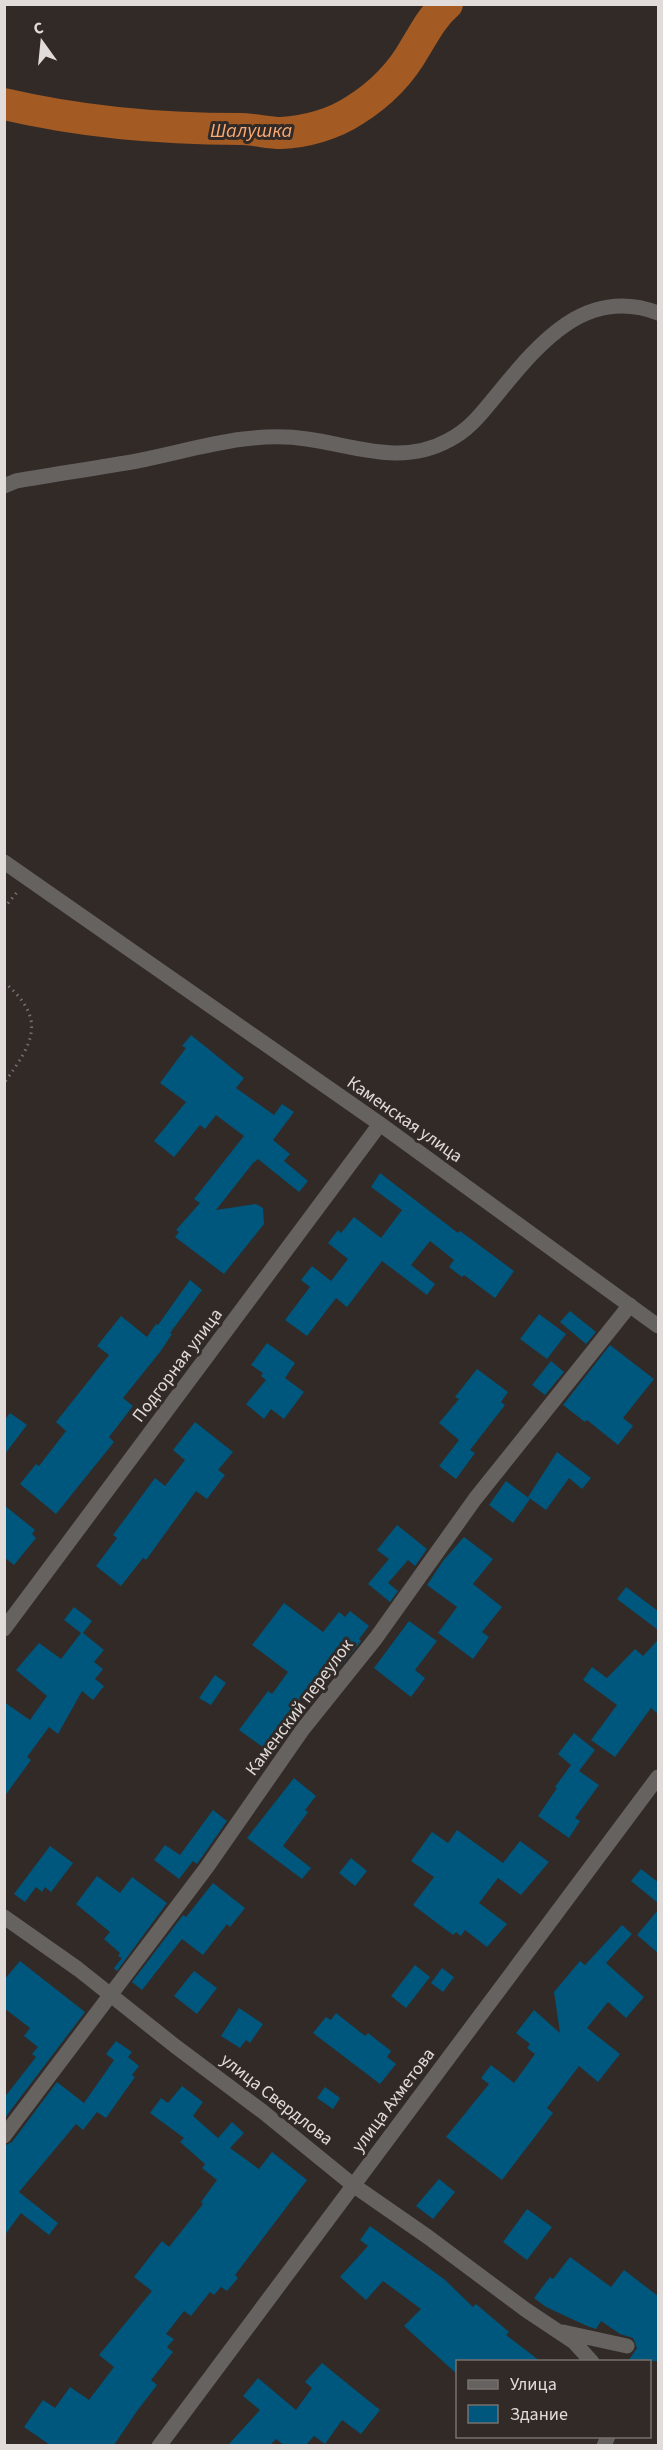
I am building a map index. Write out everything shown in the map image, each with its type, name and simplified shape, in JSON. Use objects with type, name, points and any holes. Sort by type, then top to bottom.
[{"type":"street","points":[[4,486],[16,481],[254,438],[305,438],[391,454],[431,448],[448,441],[475,422],[552,333],[578,316],[609,307],[642,307],[658,314]]},
{"type":"street","name":"Каменская улица","points":[[4,862],[380,1124],[658,1326]]},
{"type":"street","name":"Подгорная улица","points":[[4,1629],[380,1124]]},
{"type":"street","name":"Каменский переулок","points":[[4,2136],[50,2073],[112,1996],[207,1867],[303,1729],[376,1638],[475,1499],[630,1305]]},
{"type":"street","name":"улица Ахметова","points":[[159,2445],[658,1777]]},
{"type":"street","name":"улица Свердлова","points":[[4,1917],[270,2117],[353,2185],[573,2342],[591,2360]]},
{"type":"street","points":[[557,2331],[627,2346]]},
{"type":"path","points":[[4,908],[28,878]]},
{"type":"path","points":[[4,982],[29,1008],[33,1033],[16,1067],[4,1083]]},
{"type":"building","points":[[191,1035],[244,1078],[236,1088],[274,1115],[282,1104],[294,1112],[273,1140],[290,1154],[284,1161],[308,1181],[299,1192],[258,1159],[253,1163],[216,1210],[256,1204],[263,1208],[264,1224],[224,1274],[175,1237],[179,1232],[176,1230],[200,1203],[194,1199],[244,1136],[216,1115],[205,1129],[200,1125],[174,1157],[154,1141],[186,1102],[160,1083],[186,1048],[182,1046]]},
{"type":"building","points":[[380,1173],[458,1233],[460,1231],[514,1271],[495,1298],[449,1267],[454,1260],[430,1241],[411,1265],[435,1284],[427,1295],[382,1261],[347,1307],[336,1298],[307,1336],[285,1320],[310,1287],[301,1280],[312,1266],[331,1281],[348,1259],[328,1243],[338,1230],[341,1233],[354,1217],[381,1238],[402,1210],[371,1187]]},
{"type":"building","points":[[190,1280],[202,1290],[170,1333],[172,1334],[160,1352],[123,1398],[133,1406],[109,1437],[114,1442],[56,1514],[20,1484],[36,1464],[39,1466],[66,1431],[56,1422],[109,1355],[97,1346],[121,1316],[147,1337]]},
{"type":"building","points":[[570,1311],[596,1332],[586,1344],[560,1322]]},
{"type":"building","points":[[539,1314],[566,1334],[547,1359],[520,1339]]},
{"type":"building","points":[[267,1343],[295,1363],[285,1378],[304,1392],[284,1419],[271,1409],[264,1419],[246,1404],[266,1380],[261,1376],[263,1373],[251,1365]]},
{"type":"building","points":[[610,1345],[654,1379],[623,1418],[633,1426],[618,1445],[587,1420],[585,1422],[563,1405]]},
{"type":"building","points":[[551,1361],[564,1372],[545,1395],[532,1385]]},
{"type":"building","points":[[477,1369],[508,1392],[501,1402],[505,1405],[470,1450],[475,1453],[456,1479],[439,1466],[459,1440],[439,1423],[459,1399],[455,1397]]},
{"type":"building","points":[[10,1413],[27,1425],[4,1455],[4,1421]]},
{"type":"building","points":[[195,1422],[233,1452],[218,1470],[225,1475],[207,1499],[196,1491],[146,1560],[143,1558],[121,1586],[96,1566],[117,1538],[113,1535],[155,1478],[165,1486],[185,1460],[173,1450]]},
{"type":"building","points":[[557,1452],[591,1478],[582,1489],[569,1478],[546,1510],[528,1497]]},
{"type":"building","points":[[506,1481],[530,1499],[513,1523],[489,1505]]},
{"type":"building","points":[[4,1505],[35,1530],[32,1534],[36,1538],[14,1565],[4,1557]]},
{"type":"building","points":[[397,1525],[427,1549],[415,1566],[408,1560],[388,1583],[398,1591],[390,1602],[368,1584],[389,1559],[377,1550]]},
{"type":"building","points":[[464,1537],[493,1559],[473,1584],[502,1607],[482,1632],[489,1637],[473,1659],[438,1633],[457,1607],[427,1585],[443,1561]]},
{"type":"building","points":[[626,1587],[658,1611],[658,1630],[617,1599]]},
{"type":"building","points":[[284,1603],[323,1632],[339,1612],[345,1617],[350,1611],[369,1626],[359,1639],[361,1641],[318,1694],[310,1688],[264,1748],[239,1730],[268,1691],[272,1694],[288,1672],[252,1645]]},
{"type":"building","points":[[74,1607],[92,1621],[83,1633],[104,1650],[94,1662],[103,1669],[95,1679],[104,1686],[93,1700],[82,1691],[58,1734],[49,1727],[27,1757],[31,1760],[4,1797],[4,1702],[30,1720],[47,1696],[16,1670],[39,1643],[61,1659],[81,1633],[64,1620]]},
{"type":"building","points":[[409,1621],[437,1641],[415,1670],[425,1678],[411,1697],[374,1668]]},
{"type":"building","points":[[658,1640],[658,1714],[651,1708],[615,1757],[591,1740],[617,1705],[583,1680],[592,1667],[607,1678],[635,1649],[643,1656]]},
{"type":"building","points":[[215,1675],[226,1683],[211,1705],[199,1698]]},
{"type":"building","points":[[574,1733],[595,1750],[579,1771],[599,1785],[575,1818],[580,1821],[569,1838],[538,1816],[571,1765],[577,1770],[558,1754]]},
{"type":"building","points":[[294,1778],[316,1796],[305,1810],[308,1812],[283,1846],[311,1868],[302,1879],[247,1838]]},
{"type":"building","points":[[213,1810],[227,1821],[197,1864],[193,1861],[179,1879],[154,1860],[165,1845],[180,1855]]},
{"type":"building","points":[[457,1830],[503,1863],[520,1841],[549,1862],[521,1895],[498,1878],[479,1903],[507,1924],[487,1947],[465,1930],[461,1936],[456,1932],[453,1935],[413,1905],[434,1877],[411,1861],[432,1832],[448,1843]]},
{"type":"building","points":[[50,1846],[73,1863],[51,1892],[45,1887],[42,1892],[36,1887],[25,1902],[14,1894]]},
{"type":"building","points":[[351,1858],[367,1871],[355,1886],[339,1873]]},
{"type":"building","points":[[641,1869],[658,1882],[658,1903],[631,1881]]},
{"type":"building","points":[[97,1876],[120,1893],[132,1877],[167,1903],[117,1971],[114,1968],[122,1958],[118,1956],[120,1953],[104,1939],[110,1932],[76,1904]]},
{"type":"building","points":[[213,1883],[245,1908],[230,1927],[227,1924],[203,1955],[182,1939],[142,1990],[132,1982],[183,1915],[186,1917]]},
{"type":"building","points":[[658,1910],[658,1953],[637,1935]]},
{"type":"building","points":[[622,1925],[632,1934],[606,1963],[644,1997],[626,2018],[608,2002],[587,2028],[620,2054],[598,2082],[579,2066],[547,2108],[553,2113],[502,2180],[446,2137],[489,2084],[481,2078],[491,2065],[514,2083],[535,2054],[527,2048],[530,2044],[516,2033],[534,2010],[560,2033],[554,1992],[580,1961],[585,1965]]},
{"type":"building","points":[[20,1961],[85,2012],[4,2119],[4,2098],[36,2057],[32,2054],[38,2047],[24,2036],[30,2028],[4,2008],[4,1980]]},
{"type":"building","points":[[415,1965],[430,1977],[406,2008],[391,1996]]},
{"type":"building","points":[[442,1968],[454,1977],[443,1992],[431,1983]]},
{"type":"building","points":[[194,1971],[217,1988],[197,2014],[174,1996]]},
{"type":"building","points":[[239,2008],[263,2024],[250,2043],[246,2040],[240,2048],[221,2036]]},
{"type":"building","points":[[336,2013],[365,2036],[368,2033],[391,2051],[387,2057],[396,2064],[380,2084],[313,2033],[326,2017],[331,2020]]},
{"type":"building","points":[[116,2041],[132,2052],[128,2057],[139,2066],[132,2075],[135,2077],[106,2118],[97,2112],[83,2130],[76,2124],[19,2192],[58,2223],[49,2235],[21,2213],[4,2236],[4,2146],[12,2142],[57,2082],[84,2103],[114,2060],[106,2054]]},
{"type":"building","points":[[182,2086],[203,2102],[193,2116],[218,2138],[232,2122],[244,2133],[230,2148],[259,2169],[272,2152],[307,2180],[235,2275],[238,2278],[227,2291],[221,2287],[214,2295],[210,2292],[191,2316],[184,2311],[166,2334],[174,2339],[167,2347],[173,2352],[151,2380],[157,2385],[114,2445],[50,2445],[24,2427],[43,2400],[55,2408],[70,2387],[89,2400],[114,2367],[99,2355],[152,2291],[134,2277],[162,2241],[169,2247],[203,2204],[201,2202],[217,2180],[202,2168],[205,2164],[180,2142],[184,2138],[150,2113],[161,2098],[168,2103]]},
{"type":"building","points":[[325,2087],[340,2098],[333,2109],[317,2098]]},
{"type":"building","points":[[439,2179],[455,2192],[433,2219],[416,2206]]},
{"type":"building","points":[[527,2209],[552,2227],[527,2260],[503,2242]]},
{"type":"building","points":[[370,2226],[444,2279],[473,2307],[476,2304],[509,2332],[506,2335],[539,2360],[456,2360],[456,2373],[404,2326],[421,2309],[383,2281],[366,2300],[340,2277],[368,2246],[360,2240]]},
{"type":"building","points":[[570,2257],[611,2287],[624,2270],[658,2296],[658,2361],[629,2360],[637,2348],[633,2338],[620,2334],[601,2321],[596,2329],[587,2326],[546,2307],[534,2298],[550,2277],[553,2279]]},
{"type":"building","points":[[322,2363],[380,2410],[361,2434],[342,2420],[325,2444],[314,2436],[306,2445],[284,2445],[276,2439],[270,2445],[228,2445],[260,2410],[243,2396],[258,2378],[296,2410],[312,2388],[305,2382]]},
{"type":"waterway","name":"Шалушка","points":[[4,104],[62,116],[151,126],[245,129],[281,133],[310,129],[347,115],[381,90],[403,66],[433,19],[447,4]]}]
